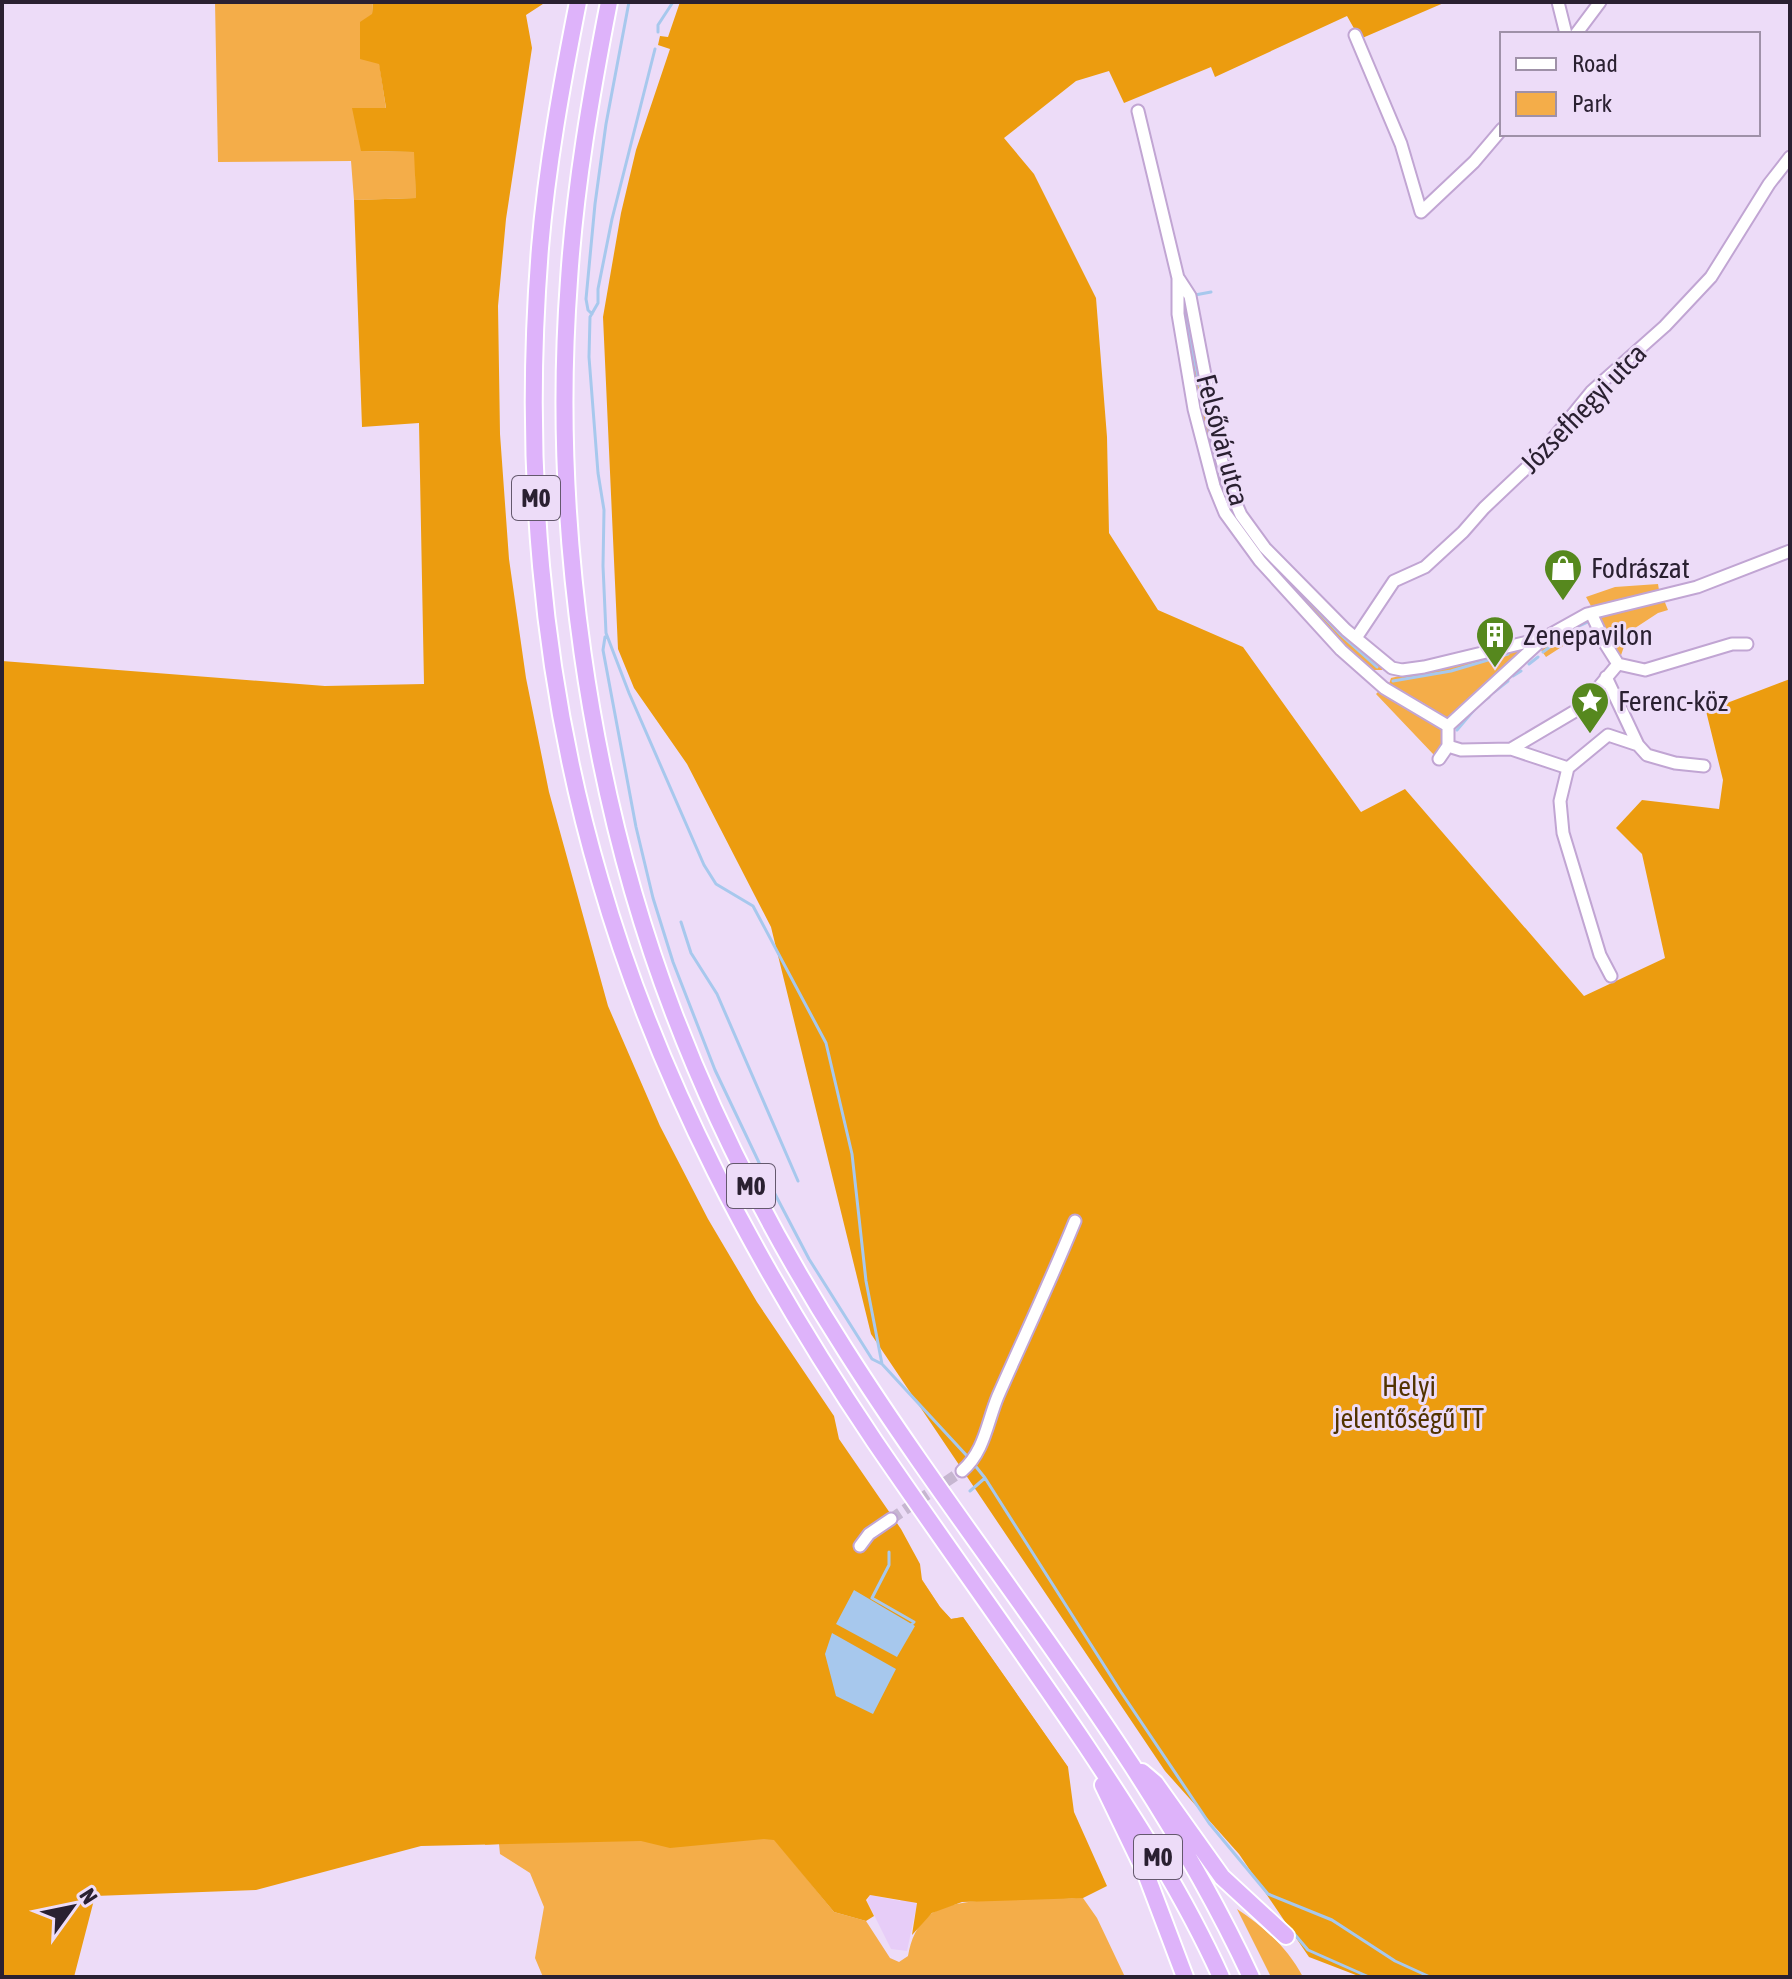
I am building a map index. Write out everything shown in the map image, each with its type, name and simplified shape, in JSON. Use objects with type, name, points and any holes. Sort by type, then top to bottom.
[{"type":"highway","name":"M0","points":[[578,2],[553,138],[541,244],[534,362],[534,452],[545,607],[559,701],[601,883],[677,1090],[758,1255],[875,1442],[1084,1743],[1160,1860],[1221,1977]]},
{"type":"highway","name":"M0","points":[[609,2],[576,201],[566,321],[565,437],[571,555],[596,725],[628,875],[666,993],[701,1080],[747,1180],[845,1351],[1128,1760],[1172,1829],[1251,1977]]},
{"type":"highway","points":[[1084,1743],[1146,1874],[1185,1977]]},
{"type":"highway","points":[[1128,1760],[1155,1783],[1222,1877],[1286,1936]]},
{"type":"street","points":[[1558,2],[1566,32]]},
{"type":"street","points":[[1578,32],[1600,2]]},
{"type":"street","points":[[1355,35],[1396,131],[1421,212],[1474,162],[1500,131]]},
{"type":"street","name":"Felsővár utca","points":[[1138,111],[1178,278],[1178,314],[1194,409],[1214,486],[1225,513],[1242,539],[1341,650],[1448,726]]},
{"type":"street","name":"Józsefhegyi utca","points":[[1356,638],[1394,581],[1425,567],[1463,532],[1539,456],[1592,391],[1665,326],[1711,277],[1769,184],[1790,157]]},
{"type":"street","name":"Felsővár utca","points":[[1178,278],[1190,296],[1220,454],[1241,515],[1265,548],[1356,638],[1385,679]]},
{"type":"street","points":[[1385,679],[1402,670],[1544,638],[1591,613],[1697,587],[1790,551]]},
{"type":"street","points":[[1591,613],[1618,664],[1645,670],[1732,644],[1747,644]]},
{"type":"street","points":[[1439,759],[1448,746],[1448,726],[1544,638]]},
{"type":"street","points":[[1511,749],[1582,707],[1618,664]]},
{"type":"street","points":[[1606,677],[1638,745],[1647,755],[1675,763],[1704,766]]},
{"type":"street","points":[[1611,976],[1600,955],[1563,833],[1560,801],[1568,768],[1608,735],[1638,745]]},
{"type":"street","points":[[1448,746],[1461,750],[1511,749],[1568,768]]},
{"type":"street","points":[[969,1464],[980,1451],[991,1412],[1049,1287],[1075,1221]]},
{"type":"street","points":[[860,1546],[869,1534],[891,1519]]},
{"type":"shaded area","points":[[870,1895],[917,1904],[907,1951],[891,1949],[867,1901]]},
{"type":"green space","points":[[215,2],[373,2],[372,14],[386,109],[362,151],[415,152],[416,198],[354,200],[351,161],[218,162]]},
{"type":"green space","points":[[373,2],[546,2],[526,15],[532,48],[506,219],[498,306],[500,434],[509,559],[526,678],[549,792],[608,1006],[660,1126],[708,1219],[757,1302],[834,1416],[839,1439],[901,1529],[920,1564],[922,1580],[951,1619],[963,1617],[1068,1767],[1074,1812],[1107,1886],[1083,1898],[962,1902],[932,1913],[912,1935],[917,1903],[870,1895],[866,1900],[874,1916],[866,1921],[834,1912],[774,1840],[670,1848],[641,1841],[421,1846],[256,1890],[95,1896],[74,1977],[2,1977],[2,661],[325,686],[424,684],[419,423],[362,427],[354,200],[416,198],[414,152],[361,151],[352,108],[386,108],[379,64],[360,59],[360,22],[372,14]]},
{"type":"green space","name":"Helyi jelentőségű TT","points":[[680,2],[1446,2],[1360,39],[1347,16],[1215,77],[1211,67],[1124,103],[1109,71],[1076,81],[1004,138],[1034,174],[1096,298],[1107,437],[1109,533],[1158,610],[1243,647],[1361,812],[1405,789],[1584,996],[1665,958],[1642,854],[1616,828],[1642,800],[1719,809],[1723,780],[1706,711],[1790,679],[1790,1977],[1361,1977],[1309,1957],[1239,1854],[1165,1771],[871,1334],[771,927],[687,764],[634,688],[618,649],[603,317],[621,213],[636,150],[670,49],[658,45],[660,36],[668,37]]},
{"type":"green space","points":[[1185,294],[1206,398],[1204,401],[1196,396],[1181,303]]},
{"type":"green space","points":[[1206,408],[1238,513],[1383,664],[1382,670],[1371,670],[1345,647],[1268,565],[1222,500],[1200,414]]},
{"type":"green space","points":[[1658,584],[1659,590],[1591,606],[1586,597],[1615,587]]},
{"type":"green space","points":[[1664,600],[1668,610],[1629,632],[1618,664],[1599,623],[1600,615]]},
{"type":"green space","points":[[1571,628],[1577,637],[1546,657],[1541,650]]},
{"type":"green space","points":[[1530,645],[1460,713],[1448,719],[1420,701],[1391,688],[1389,684],[1391,678]]},
{"type":"green space","points":[[1380,690],[1442,728],[1445,733],[1443,746],[1434,755],[1376,694]]},
{"type":"green space","points":[[585,1023],[830,1439],[940,1607],[951,1619],[963,1617],[1068,1767],[775,1840],[834,1912],[866,1921],[890,1958],[899,1962],[908,1956],[913,1938],[922,1923],[943,1908],[981,1900],[1083,1898],[1097,1918],[1125,1977],[543,1977],[535,1958],[544,1907],[530,1873],[500,1854],[499,1844],[485,1845]]},
{"type":"green space","points":[[1237,1909],[1274,1939],[1290,1956],[1303,1977],[1271,1977]]},
{"type":"water","points":[[854,1590],[915,1626],[897,1657],[836,1624]]},
{"type":"water","points":[[832,1633],[896,1669],[873,1714],[836,1696],[825,1654]]},
{"type":"waterway","points":[[592,314],[586,299],[595,204],[606,124],[629,2]]},
{"type":"waterway","points":[[658,32],[658,25],[673,2]]},
{"type":"waterway","points":[[655,49],[612,219],[598,303],[590,317],[589,357],[604,510],[606,633],[704,865],[716,884],[753,906],[826,1043],[852,1154],[866,1281],[882,1364]]},
{"type":"waterway","points":[[1195,295],[1211,292]]},
{"type":"waterway","points":[[1188,297],[1184,300],[1185,315],[1219,477],[1239,522]]},
{"type":"waterway","points":[[1255,545],[1341,635],[1377,667]]},
{"type":"waterway","points":[[1577,627],[1588,622]]},
{"type":"waterway","points":[[1557,642],[1571,631]]},
{"type":"waterway","points":[[605,637],[603,650],[636,827],[653,898],[673,962],[715,1070],[809,1259],[872,1359],[882,1364],[968,1457]]},
{"type":"waterway","points":[[1543,652],[1551,646]]},
{"type":"waterway","points":[[1393,681],[1451,671],[1508,654]]},
{"type":"waterway","points":[[1529,664],[1538,657]]},
{"type":"waterway","points":[[1513,676],[1521,671]]},
{"type":"waterway","points":[[1494,692],[1508,681]]},
{"type":"waterway","points":[[1481,703],[1489,697]]},
{"type":"waterway","points":[[1457,730],[1474,710]]},
{"type":"waterway","points":[[681,922],[691,953],[717,994],[798,1181]]},
{"type":"waterway","points":[[970,1491],[985,1478],[973,1463]]},
{"type":"waterway","points":[[985,1478],[1121,1692],[1209,1823],[1268,1894],[1332,1920],[1395,1961],[1430,1977]]},
{"type":"waterway","points":[[889,1552],[889,1565],[872,1598],[914,1622],[912,1624]]},
{"type":"waterway","points":[[1291,1930],[1308,1950],[1369,1977]]},
{"type":"tunnel","points":[[891,1519],[962,1471]]},
{"type":"place","name":"Fodrászat","points":[[1563,602]]},
{"type":"place","name":"Zenepavilon","points":[[1495,669]]},
{"type":"place","name":"Ferenc-köz","points":[[1590,735]]}]
